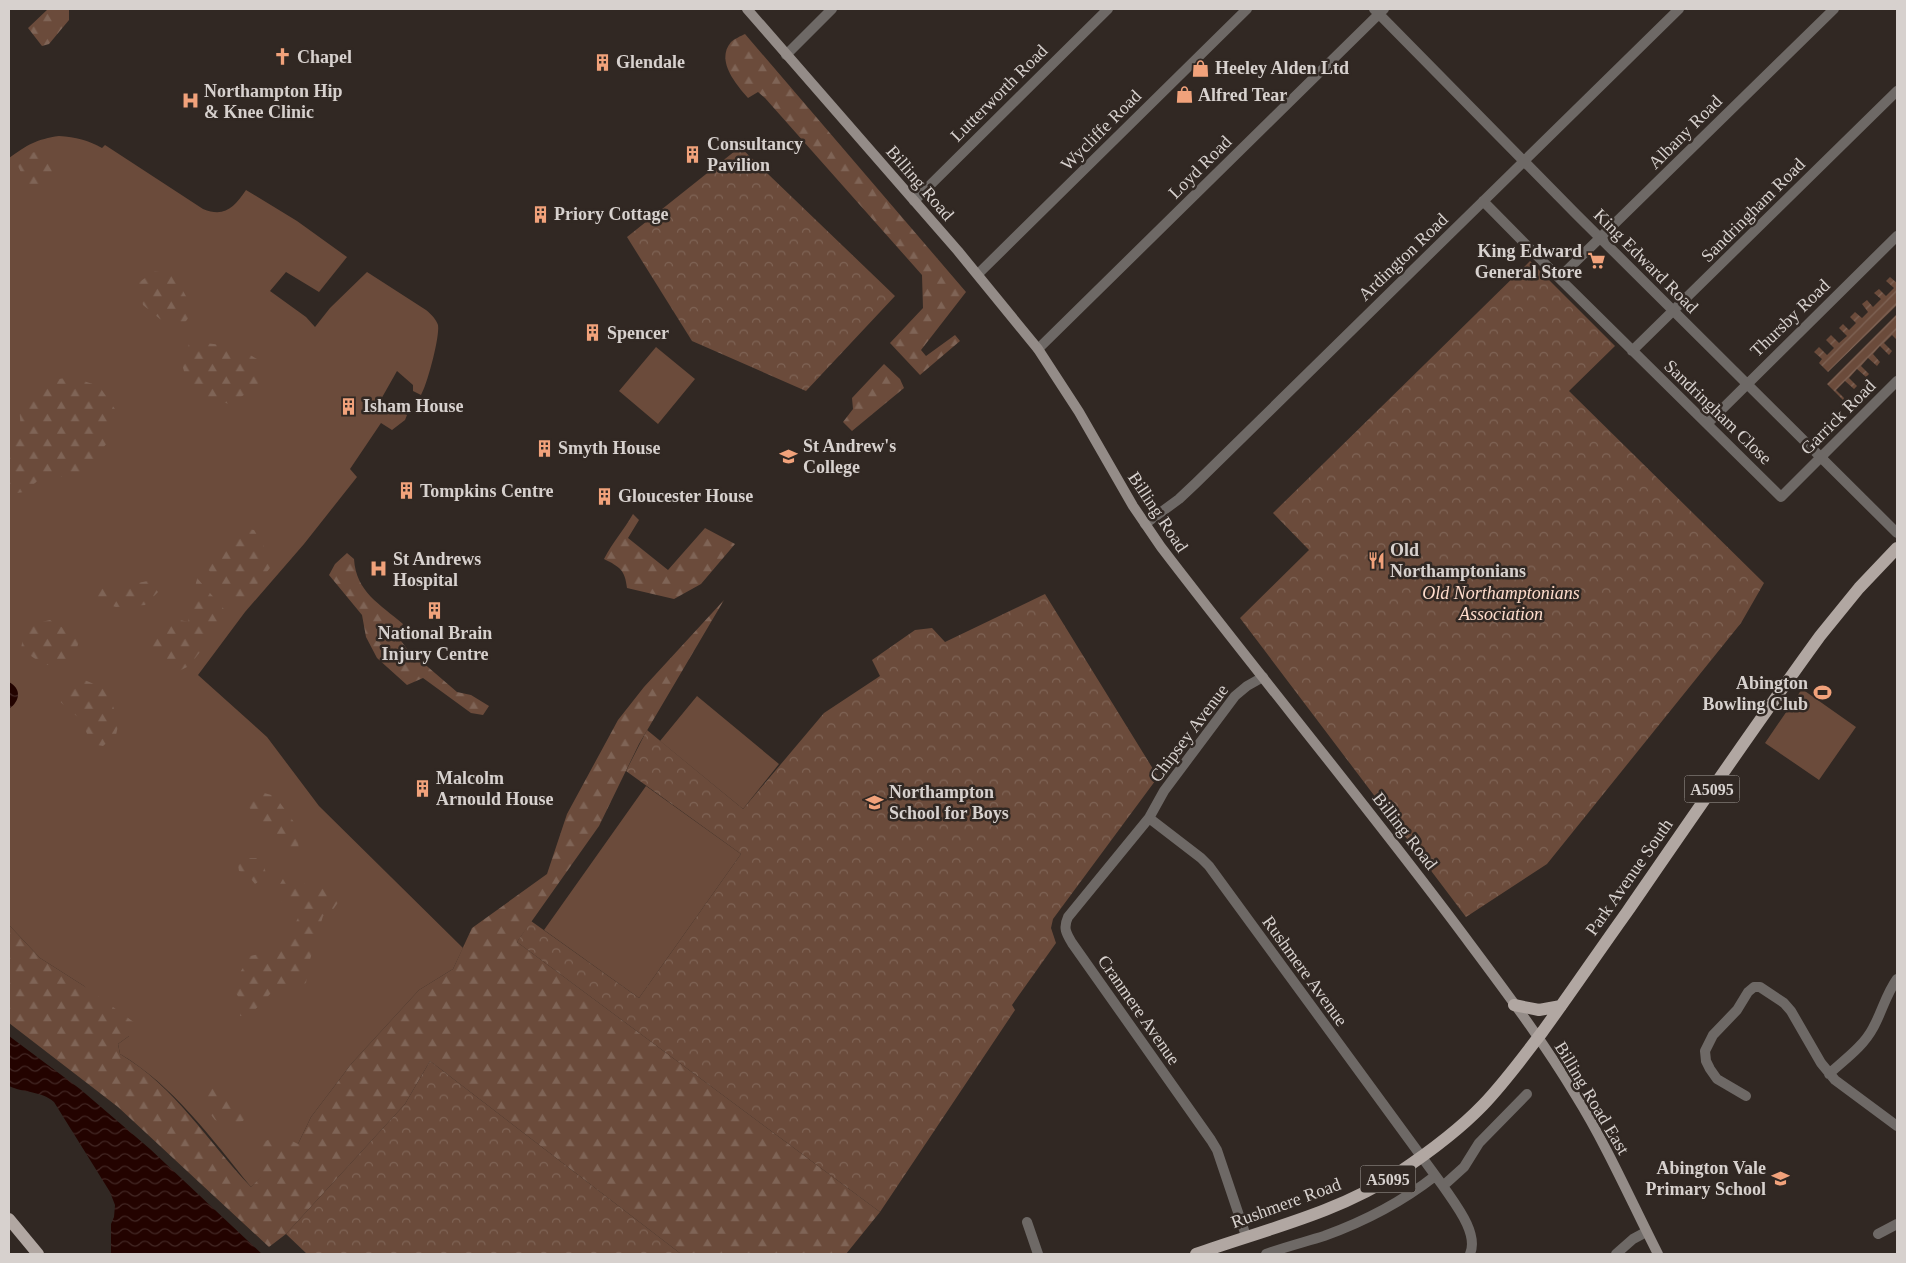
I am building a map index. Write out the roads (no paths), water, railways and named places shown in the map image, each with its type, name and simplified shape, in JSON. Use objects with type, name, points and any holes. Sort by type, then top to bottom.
[{"type":"main road","name":"Park Avenue South","points":[[1537,1038],[1820,636],[1853,595],[1897,548]]},
{"type":"main road","points":[[1514,1005],[1539,1010],[1561,1006]]},
{"type":"main road","name":"Rushmere Road","points":[[1196,1254],[1342,1202],[1396,1175],[1468,1120],[1514,1070],[1537,1038]]},
{"type":"main road","points":[[9,1220],[38,1254]]},
{"type":"street","name":"Billing Road","points":[[747,9],[978,274],[1038,349],[1079,412],[1145,524],[1166,554],[1381,826],[1537,1038]]},
{"type":"street","points":[[786,54],[832,9]]},
{"type":"street","name":"Lutterworth Road","points":[[914,201],[1108,9]]},
{"type":"street","name":"Wycliffe Road","points":[[978,274],[1247,9]]},
{"type":"street","name":"Ardington Road","points":[[1145,524],[1179,499],[1196,483],[1679,9]]},
{"type":"street","name":"Albany Road","points":[[1559,278],[1834,9]]},
{"type":"street","name":"King Edward Road","points":[[1379,10],[1600,238],[1897,533]]},
{"type":"street","name":"Loyd Road","points":[[1038,349],[1379,10]]},
{"type":"street","name":"Sandringham Road","points":[[1632,351],[1897,91]]},
{"type":"street","name":"Sandringham Close","points":[[1483,201],[1781,497]]},
{"type":"street","name":"Thursby Road","points":[[1707,424],[1897,236]]},
{"type":"street","name":"Garrick Road","points":[[1781,497],[1897,381]]},
{"type":"street","name":"Chipsey Avenue","points":[[1149,818],[1164,791],[1235,696],[1246,686],[1264,677]]},
{"type":"street","name":"Rushmere Avenue","points":[[1149,818],[1209,866],[1443,1186],[1472,1236],[1473,1247],[1470,1254]]},
{"type":"street","name":"Cranmere Avenue","points":[[1149,818],[1068,917],[1064,924],[1066,933],[1211,1140],[1246,1236]]},
{"type":"street","points":[[1829,1074],[1865,1041],[1874,1027],[1891,987],[1897,979]]},
{"type":"street","points":[[1746,1096],[1717,1079],[1706,1061],[1705,1051],[1713,1035],[1737,1010],[1748,992],[1754,987],[1760,987],[1771,993],[1791,1011],[1829,1074],[1842,1086],[1897,1126]]},
{"type":"street","name":"Billing Road East","points":[[1537,1038],[1576,1096],[1658,1254]]},
{"type":"street","points":[[1443,1186],[1464,1167],[1479,1143],[1527,1094]]},
{"type":"street","points":[[1266,1254],[1356,1223],[1412,1192],[1435,1176]]},
{"type":"street","points":[[1027,1222],[1038,1254]]},
{"type":"street","points":[[1878,1234],[1897,1224]]},
{"type":"street","points":[[1616,1254],[1633,1239],[1646,1232]]},
{"type":"water","points":[[9,682],[16,688],[18,695],[13,706],[9,709]]},
{"type":"water","points":[[9,1036],[80,1089],[150,1149],[262,1254],[111,1254],[111,1224],[115,1205],[110,1192],[54,1102],[44,1096],[9,1086]]},
{"type":"place","name":"Chapel","points":[[283,57]]},
{"type":"place","name":"Glendale","points":[[602,62]]},
{"type":"place","name":"Heeley Alden Ltd","points":[[1201,68]]},
{"type":"place","name":"Alfred Tear","points":[[1184,95]]},
{"type":"place","name":"Northampton Hip & Knee Clinic","points":[[190,101]]},
{"type":"place","name":"Consultancy Pavilion","points":[[693,154]]},
{"type":"place","name":"Priory Cottage","points":[[540,214]]},
{"type":"place","name":"King Edward General Store","points":[[1596,261]]},
{"type":"place","name":"Spencer","points":[[593,333]]},
{"type":"place","name":"Isham House","points":[[349,406]]},
{"type":"place","name":"Smyth House","points":[[544,448]]},
{"type":"place","name":"St Andrew's College","points":[[789,456]]},
{"type":"place","name":"Tompkins Centre","points":[[406,491]]},
{"type":"place","name":"Gloucester House","points":[[604,496]]},
{"type":"place","name":"Old Northamptonians","points":[[1376,560]]},
{"type":"place","name":"St Andrews Hospital","points":[[379,569]]},
{"type":"place","name":"National Brain Injury Centre","points":[[435,610]]},
{"type":"place","name":"Abington Bowling Club","points":[[1822,693]]},
{"type":"place","name":"Malcolm Arnould House","points":[[422,788]]},
{"type":"place","name":"Northampton School for Boys","points":[[875,802]]},
{"type":"place","name":"Abington Vale Primary School","points":[[1780,1178]]},
{"type":"park label","name":"Old Northamptonians Association","points":[[1501,603]]}]
